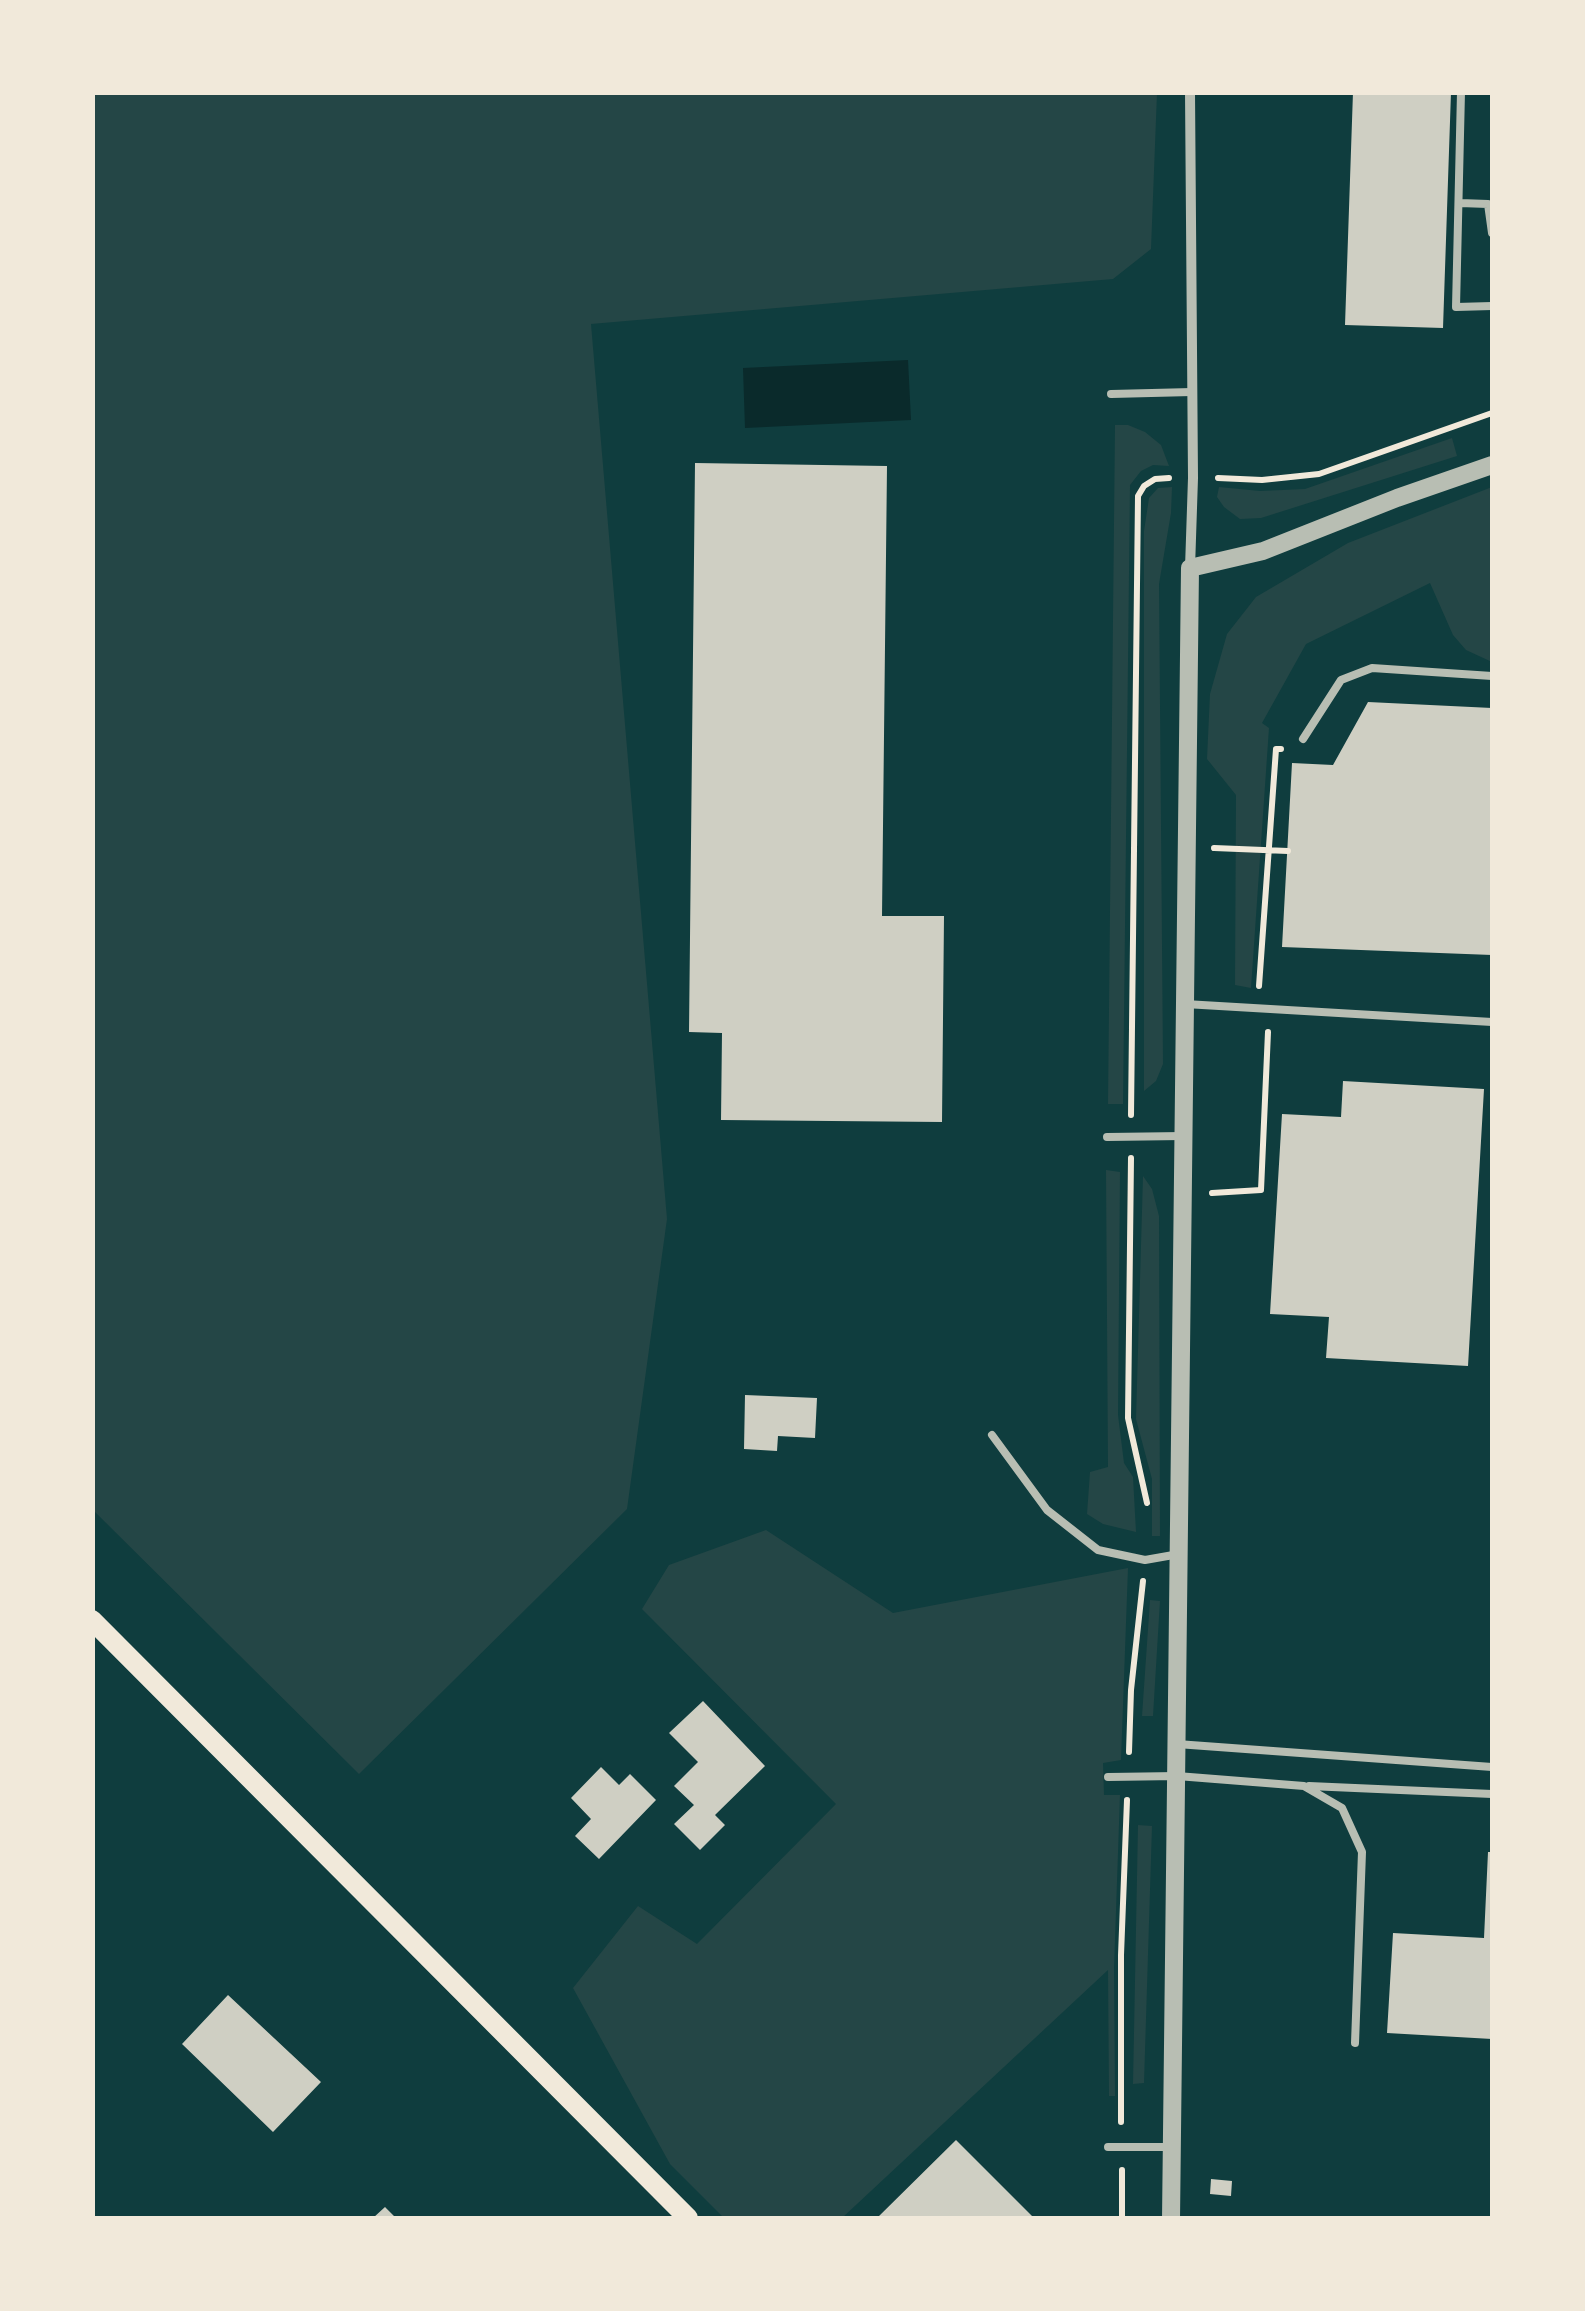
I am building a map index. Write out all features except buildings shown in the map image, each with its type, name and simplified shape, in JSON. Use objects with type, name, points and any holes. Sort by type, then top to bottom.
[{"type":"main road","points":[[92,1620],[688,2218]]},
{"type":"street","points":[[1171,2218],[1192,392],[1190,92]]},
{"type":"street","points":[[1190,568],[1263,551],[1492,465]]},
{"type":"lane","points":[[1460,92],[1456,307],[1492,306]]},
{"type":"lane","points":[[1460,203],[1488,204],[1492,232]]},
{"type":"lane","points":[[1110,394],[1192,392]]},
{"type":"lane","points":[[1303,739],[1342,680],[1372,668],[1492,676]]},
{"type":"lane","points":[[1186,1004],[1492,1022]]},
{"type":"lane","points":[[1107,1137],[1183,1136]]},
{"type":"lane","points":[[992,1435],[1047,1510],[1098,1550],[1145,1560],[1179,1554]]},
{"type":"lane","points":[[1177,1744],[1492,1766]]},
{"type":"lane","points":[[1108,1776],[1176,1776],[1492,1794]]},
{"type":"lane","points":[[1304,1786],[1342,1808],[1362,1852],[1355,2043]]},
{"type":"lane","points":[[1108,2147],[1172,2147]]},
{"type":"path","points":[[1218,478],[1262,480],[1319,474],[1492,413]]},
{"type":"path","points":[[1147,1506],[1128,1418],[1138,496],[1144,486],[1162,479]]},
{"type":"path","points":[[1187,848],[1288,851]]},
{"type":"path","points":[[1122,2218],[1121,1955],[1130,1724],[1145,1560]]},
{"type":"path","points":[[1130,1724],[1146,1724]]},
{"type":"shaded area","points":[[92,93],[1157,93],[1151,249],[1113,279],[591,324],[667,1219],[627,1509],[359,1774],[93,1510]]},
{"type":"shaded area","points":[[908,360],[911,420],[745,428],[743,368]]},
{"type":"shaded area","points":[[1115,425],[1145,432],[1161,445],[1169,466],[1153,465],[1141,471],[1130,485],[1123,1104],[1108,1104]]},
{"type":"shaded area","points":[[1452,438],[1457,456],[1261,518],[1240,519],[1217,497],[1219,487],[1260,491],[1305,489]]},
{"type":"shaded area","points":[[1172,487],[1159,584],[1163,1064],[1156,1081],[1144,1091],[1144,531],[1149,498],[1158,488]]},
{"type":"shaded area","points":[[1492,487],[1492,662],[1466,650],[1453,635],[1430,583],[1306,644],[1262,723],[1269,728],[1251,988],[1235,985],[1236,795],[1207,759],[1210,694],[1227,634],[1256,597],[1348,543]]},
{"type":"shaded area","points":[[1106,1170],[1120,1172],[1118,1415],[1124,1463],[1133,1477],[1136,1532],[1103,1524],[1087,1514],[1090,1472],[1108,1467]]},
{"type":"shaded area","points":[[1143,1176],[1152,1189],[1159,1216],[1160,1536],[1152,1536],[1152,1479],[1136,1419]]},
{"type":"shaded area","points":[[766,1530],[893,1613],[1128,1568],[1121,1760],[1103,1763],[1104,1795],[1120,1795],[1114,1968],[1115,2096],[1109,2096],[1108,1970],[842,2218],[724,2218],[670,2164],[573,1988],[638,1906],[697,1944],[836,1804],[642,1609],[669,1565]]},
{"type":"shaded area","points":[[1150,1600],[1160,1601],[1153,1716],[1142,1716]]},
{"type":"shaded area","points":[[1138,1825],[1152,1826],[1144,2083],[1133,2084]]}]
